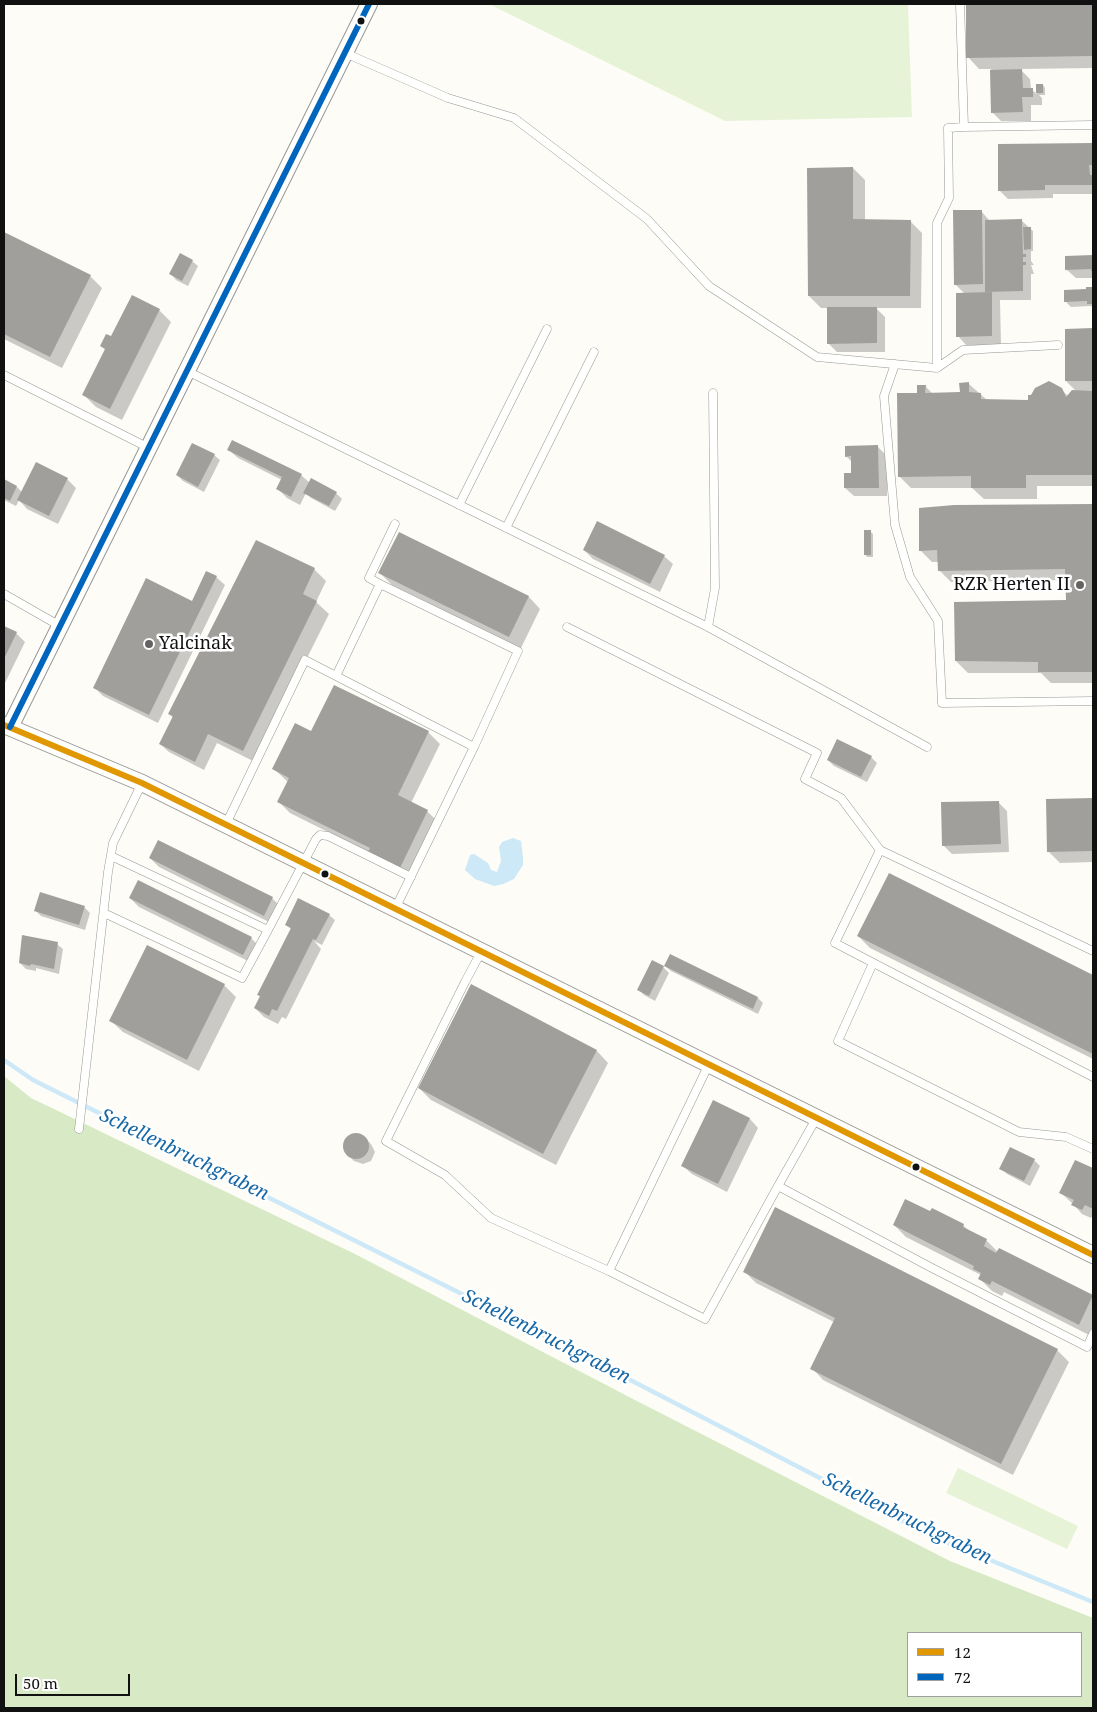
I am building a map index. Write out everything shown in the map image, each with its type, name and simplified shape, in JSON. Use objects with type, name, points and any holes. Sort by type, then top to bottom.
[{"type":"street","points":[[365,5],[345,53],[60,626],[7,726],[142,783],[1093,1255]]},
{"type":"lane","points":[[960,4],[964,127]]},
{"type":"lane","points":[[345,53],[448,98],[514,118],[647,218],[709,286],[817,357],[937,368],[963,350],[1058,344]]},
{"type":"lane","points":[[937,368],[937,223],[950,198],[948,128],[1093,125]]},
{"type":"lane","points":[[460,504],[548,329]]},
{"type":"lane","points":[[506,528],[594,352]]},
{"type":"lane","points":[[895,364],[884,396],[895,525],[910,577],[938,621],[942,703],[1093,701]]},
{"type":"lane","points":[[187,371],[708,627],[927,747]]},
{"type":"lane","points":[[4,375],[148,448]]},
{"type":"lane","points":[[708,627],[715,588],[713,393]]},
{"type":"lane","points":[[395,524],[368,578],[518,651],[395,909]]},
{"type":"lane","points":[[336,676],[380,584]]},
{"type":"lane","points":[[4,594],[60,626]]},
{"type":"lane","points":[[566,627],[818,753],[805,779],[841,798],[880,850],[1093,951]]},
{"type":"lane","points":[[226,824],[304,660],[474,746]]},
{"type":"lane","points":[[79,1128],[108,872],[113,843],[142,783]]},
{"type":"lane","points":[[104,913],[242,978],[316,839],[320,835],[328,836],[411,877]]},
{"type":"lane","points":[[880,850],[835,943],[1093,1078]]},
{"type":"lane","points":[[111,856],[268,930]]},
{"type":"lane","points":[[482,952],[464,982],[386,1141],[445,1175],[491,1218],[609,1271],[705,1319],[817,1117]]},
{"type":"lane","points":[[873,963],[838,1041],[1019,1132],[1066,1136],[1093,1150]]},
{"type":"lane","points":[[609,1271],[709,1064]]},
{"type":"lane","points":[[778,1186],[1087,1347],[1093,1334]]},
{"type":"green space","points":[[489,4],[908,4],[912,117],[725,121]]},
{"type":"green space","points":[[4,1076],[31,1098],[355,1254],[950,1561],[1093,1618],[1093,1708],[4,1708]]},
{"type":"green space","points":[[958,1468],[1078,1526],[1067,1549],[946,1493]]},
{"type":"water","points":[[513,838],[521,841],[523,857],[523,865],[514,879],[494,886],[475,879],[465,870],[470,855],[474,854],[488,863],[491,870],[497,872],[501,861],[499,847],[502,842]]},
{"type":"building","points":[[966,4],[1093,4],[1093,56],[966,58]]},
{"type":"building","points":[[1022,69],[1023,88],[1033,88],[1033,97],[1022,97],[1023,112],[991,113],[990,70]]},
{"type":"building","points":[[1036,84],[1043,84],[1043,93],[1036,93]]},
{"type":"building","points":[[1093,143],[1093,165],[1089,165],[1090,175],[1093,175],[1093,185],[1045,185],[1045,190],[998,191],[998,144]]},
{"type":"building","points":[[853,167],[853,219],[911,220],[910,296],[808,296],[807,168]]},
{"type":"building","points":[[953,210],[982,210],[983,284],[954,285]]},
{"type":"building","points":[[1022,219],[1023,254],[1026,254],[1026,257],[1023,257],[1023,262],[1026,262],[1026,265],[1023,265],[1023,291],[985,292],[985,220]]},
{"type":"building","points":[[1023,227],[1031,227],[1031,249],[1024,250]]},
{"type":"building","points":[[4,232],[91,275],[50,357],[4,334]]},
{"type":"building","points":[[180,253],[193,260],[182,281],[169,274]]},
{"type":"building","points":[[1093,255],[1093,271],[1091,269],[1065,270],[1065,256]]},
{"type":"building","points":[[1086,287],[1093,287],[1093,304],[1087,304],[1087,301],[1064,302],[1064,290],[1086,289]]},
{"type":"building","points":[[992,292],[992,336],[956,337],[956,293]]},
{"type":"building","points":[[132,295],[160,309],[110,409],[82,395],[105,349],[100,346],[106,334],[111,336]]},
{"type":"building","points":[[827,307],[877,307],[877,343],[827,344]]},
{"type":"building","points":[[1093,328],[1093,381],[1065,381],[1065,329]]},
{"type":"building","points":[[1049,381],[1062,388],[1066,397],[1072,390],[1093,391],[1093,475],[1026,475],[1026,488],[971,488],[971,476],[898,477],[897,393],[917,393],[917,385],[926,385],[925,393],[960,392],[959,383],[969,382],[969,392],[981,393],[981,399],[1028,400],[1028,395],[1031,395],[1035,388]]},
{"type":"building","points":[[232,440],[302,474],[291,497],[276,489],[282,477],[227,450]]},
{"type":"building","points":[[192,443],[215,454],[198,487],[176,475]]},
{"type":"building","points":[[878,445],[879,488],[844,488],[844,473],[851,473],[851,456],[845,457],[845,446]]},
{"type":"building","points":[[36,462],[68,478],[49,516],[17,500]]},
{"type":"building","points":[[311,478],[337,492],[329,506],[303,493]]},
{"type":"building","points":[[4,479],[17,486],[10,501],[4,498]]},
{"type":"building","name":"RZR Herten II","points":[[1093,504],[1093,672],[1038,672],[1038,662],[955,661],[954,602],[1066,600],[1065,569],[938,571],[937,550],[919,551],[919,508],[954,505]]},
{"type":"building","points":[[597,521],[665,555],[650,584],[583,550]]},
{"type":"building","points":[[864,530],[871,530],[871,555],[864,555]]},
{"type":"building","points":[[399,532],[529,596],[509,637],[378,573]]},
{"type":"building","points":[[256,540],[315,568],[303,594],[317,601],[243,751],[208,734],[195,762],[159,744],[173,716],[168,714]]},
{"type":"building","name":"Yalcinak","points":[[206,571],[217,576],[149,715],[93,688],[146,578],[192,601]]},
{"type":"building","points":[[4,626],[17,632],[4,659]]},
{"type":"building","points":[[334,685],[429,731],[398,795],[428,810],[400,868],[368,852],[370,848],[277,802],[289,778],[272,769],[295,723],[311,731]]},
{"type":"building","points":[[837,739],[872,756],[861,777],[827,760]]},
{"type":"building","points":[[1093,798],[1093,851],[1047,852],[1046,799]]},
{"type":"building","points":[[999,801],[1001,844],[942,846],[941,802]]},
{"type":"building","points":[[158,840],[273,897],[264,916],[149,858]]},
{"type":"building","points":[[889,873],[1093,975],[1093,1054],[857,936]]},
{"type":"building","points":[[138,880],[252,937],[243,955],[129,898]]},
{"type":"building","points":[[40,892],[85,906],[79,925],[34,911]]},
{"type":"building","points":[[298,898],[330,914],[316,940],[313,939],[277,1011],[272,1009],[269,1016],[254,1008],[260,996],[257,995],[291,928],[285,925]]},
{"type":"building","points":[[22,935],[58,942],[54,969],[19,963]]},
{"type":"building","points":[[147,945],[225,984],[187,1060],[109,1021]]},
{"type":"building","points":[[670,954],[758,997],[753,1009],[664,966]]},
{"type":"building","points":[[652,960],[664,966],[649,996],[637,990]]},
{"type":"building","points":[[471,984],[597,1050],[543,1154],[418,1088]]},
{"type":"building","points":[[713,1100],[750,1118],[718,1184],[681,1166]]},
{"type":"building","points":[[356,1133],[365,1137],[369,1146],[365,1155],[356,1159],[347,1155],[343,1146],[347,1137]]},
{"type":"building","points":[[1010,1147],[1035,1159],[1024,1181],[999,1169]]},
{"type":"building","points":[[1075,1160],[1093,1168],[1093,1209],[1085,1205],[1082,1210],[1071,1205],[1074,1200],[1059,1193]]},
{"type":"building","points":[[905,1199],[930,1211],[932,1208],[964,1224],[963,1227],[987,1239],[984,1246],[996,1253],[999,1248],[1093,1295],[1079,1325],[992,1281],[990,1285],[978,1279],[981,1273],[973,1269],[974,1266],[893,1225]]},
{"type":"building","points":[[775,1207],[1058,1349],[1001,1464],[810,1369],[835,1318],[743,1272]]},
{"type":"waterway","name":"Schellenbruchgraben","points":[[4,1060],[33,1080],[522,1324],[936,1538],[1093,1602]]},
{"type":"transit line","name":"72","points":[[10,727],[369,4]]},
{"type":"transit line","name":"12","points":[[4,725],[142,783],[1093,1255]]},
{"type":"place","name":"RZR Herten II","points":[[1080,585]]},
{"type":"place","name":"Yalcinak","points":[[149,644]]}]
